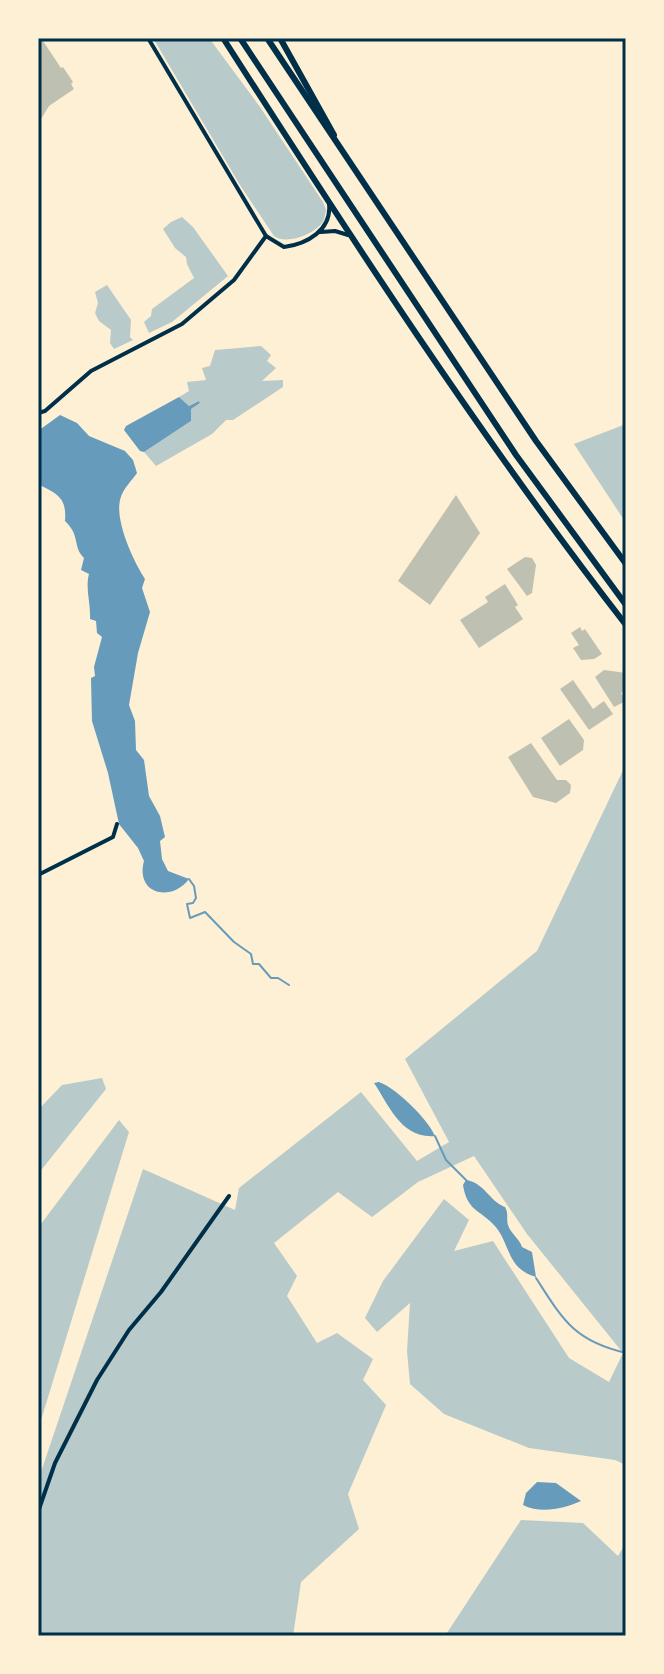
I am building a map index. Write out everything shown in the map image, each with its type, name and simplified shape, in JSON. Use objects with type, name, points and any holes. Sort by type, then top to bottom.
[{"type":"main road","points":[[223,38],[459,397],[557,536],[626,625]]},
{"type":"main road","points":[[267,38],[536,441],[626,564]]},
{"type":"main road","points":[[280,38],[342,148]]},
{"type":"main road","points":[[241,39],[516,455],[626,605]]},
{"type":"street","points":[[148,38],[266,236],[284,247],[319,232],[343,233],[355,240]]},
{"type":"street","points":[[319,232],[328,220],[327,198]]},
{"type":"street","points":[[39,415],[91,371],[182,324],[234,280],[266,236]]},
{"type":"street","points":[[38,875],[113,837],[117,824]]},
{"type":"street","points":[[38,1512],[55,1463],[97,1380],[129,1330],[161,1292],[229,1196]]},
{"type":"shaded area","points":[[153,38],[209,38],[260,107],[323,202],[325,216],[318,227],[292,239],[274,236],[240,185]]},
{"type":"shaded area","points":[[182,217],[193,227],[228,276],[172,322],[149,333],[144,322],[151,316],[152,309],[194,278],[186,257],[175,248],[163,229]]},
{"type":"shaded area","points":[[107,285],[131,320],[130,337],[133,340],[114,349],[110,343],[111,330],[99,321],[95,313],[98,303],[95,292]]},
{"type":"shaded area","points":[[261,346],[271,355],[267,361],[276,368],[262,381],[283,380],[283,387],[233,420],[226,420],[212,434],[156,466],[144,452],[191,421],[191,409],[199,401],[189,406],[179,397],[189,391],[187,382],[206,380],[202,368],[210,366],[215,350]]},
{"type":"shaded area","points":[[626,424],[626,523],[574,444]]},
{"type":"shaded area","points":[[626,764],[626,1465],[615,1460],[529,1448],[444,1414],[410,1384],[407,1351],[410,1303],[377,1332],[365,1318],[383,1281],[444,1199],[469,1220],[454,1251],[493,1241],[569,1358],[609,1382],[623,1353],[527,1234],[474,1156],[418,1182],[372,1217],[338,1192],[274,1243],[297,1276],[287,1296],[317,1343],[337,1333],[373,1359],[363,1380],[386,1405],[348,1494],[359,1529],[301,1582],[293,1636],[38,1636],[38,1481],[143,1169],[235,1210],[239,1188],[361,1092],[417,1161],[449,1142],[405,1059],[537,951]]},
{"type":"shaded area","points":[[102,1078],[106,1089],[38,1174],[39,1109],[62,1085]]},
{"type":"shaded area","points":[[119,1120],[129,1132],[38,1430],[38,1228]]},
{"type":"shaded area","points":[[521,1520],[583,1523],[618,1556],[626,1543],[626,1636],[445,1636]]},
{"type":"water","points":[[179,397],[189,406],[200,403],[191,409],[191,421],[144,452],[140,451],[124,430],[126,426]]},
{"type":"water","points":[[60,415],[77,423],[89,436],[125,451],[133,460],[137,473],[123,492],[119,509],[126,541],[145,579],[142,588],[150,612],[138,653],[129,705],[135,721],[136,750],[144,760],[149,796],[160,816],[165,837],[160,841],[162,859],[168,871],[189,879],[173,891],[156,891],[145,881],[144,861],[119,824],[92,721],[91,678],[95,676],[94,667],[102,637],[97,633],[96,621],[90,619],[89,574],[81,570],[84,558],[73,531],[65,521],[62,501],[38,484],[38,431]]},
{"type":"water","points":[[379,1082],[411,1105],[435,1136],[413,1132],[397,1119],[374,1083]]},
{"type":"water","points":[[466,1180],[478,1185],[505,1207],[509,1228],[522,1247],[532,1252],[536,1277],[519,1267],[499,1231],[470,1204],[463,1185]]},
{"type":"water","points":[[537,1482],[556,1483],[581,1501],[552,1509],[523,1505],[526,1493]]},
{"type":"building","points":[[38,38],[63,67],[74,89],[49,106],[38,124]]},
{"type":"building","points":[[456,495],[480,533],[430,605],[398,581]]},
{"type":"building","points":[[525,557],[532,558],[536,565],[532,593],[527,596],[507,569]]},
{"type":"building","points":[[505,584],[523,619],[479,648],[460,620],[488,602],[485,597]]},
{"type":"building","points":[[580,627],[582,631],[585,629],[602,654],[594,659],[581,660],[573,648],[579,645],[571,633]]},
{"type":"building","points":[[604,670],[626,673],[626,690],[621,693],[626,701],[614,707],[595,677]]},
{"type":"building","points":[[573,680],[593,709],[604,701],[613,714],[589,730],[560,689]]},
{"type":"building","points":[[569,719],[584,740],[583,750],[560,766],[541,738]]},
{"type":"building","points":[[531,743],[557,780],[566,780],[571,785],[570,793],[556,803],[533,797],[508,757]]},
{"type":"waterway","points":[[189,879],[196,898],[193,903],[187,904],[190,918],[205,912],[234,942],[251,954],[253,964],[259,964],[271,978],[278,978],[289,985]]},
{"type":"waterway","points":[[435,1136],[446,1160],[467,1181]]},
{"type":"waterway","points":[[536,1278],[572,1327],[594,1342],[626,1353]]}]
